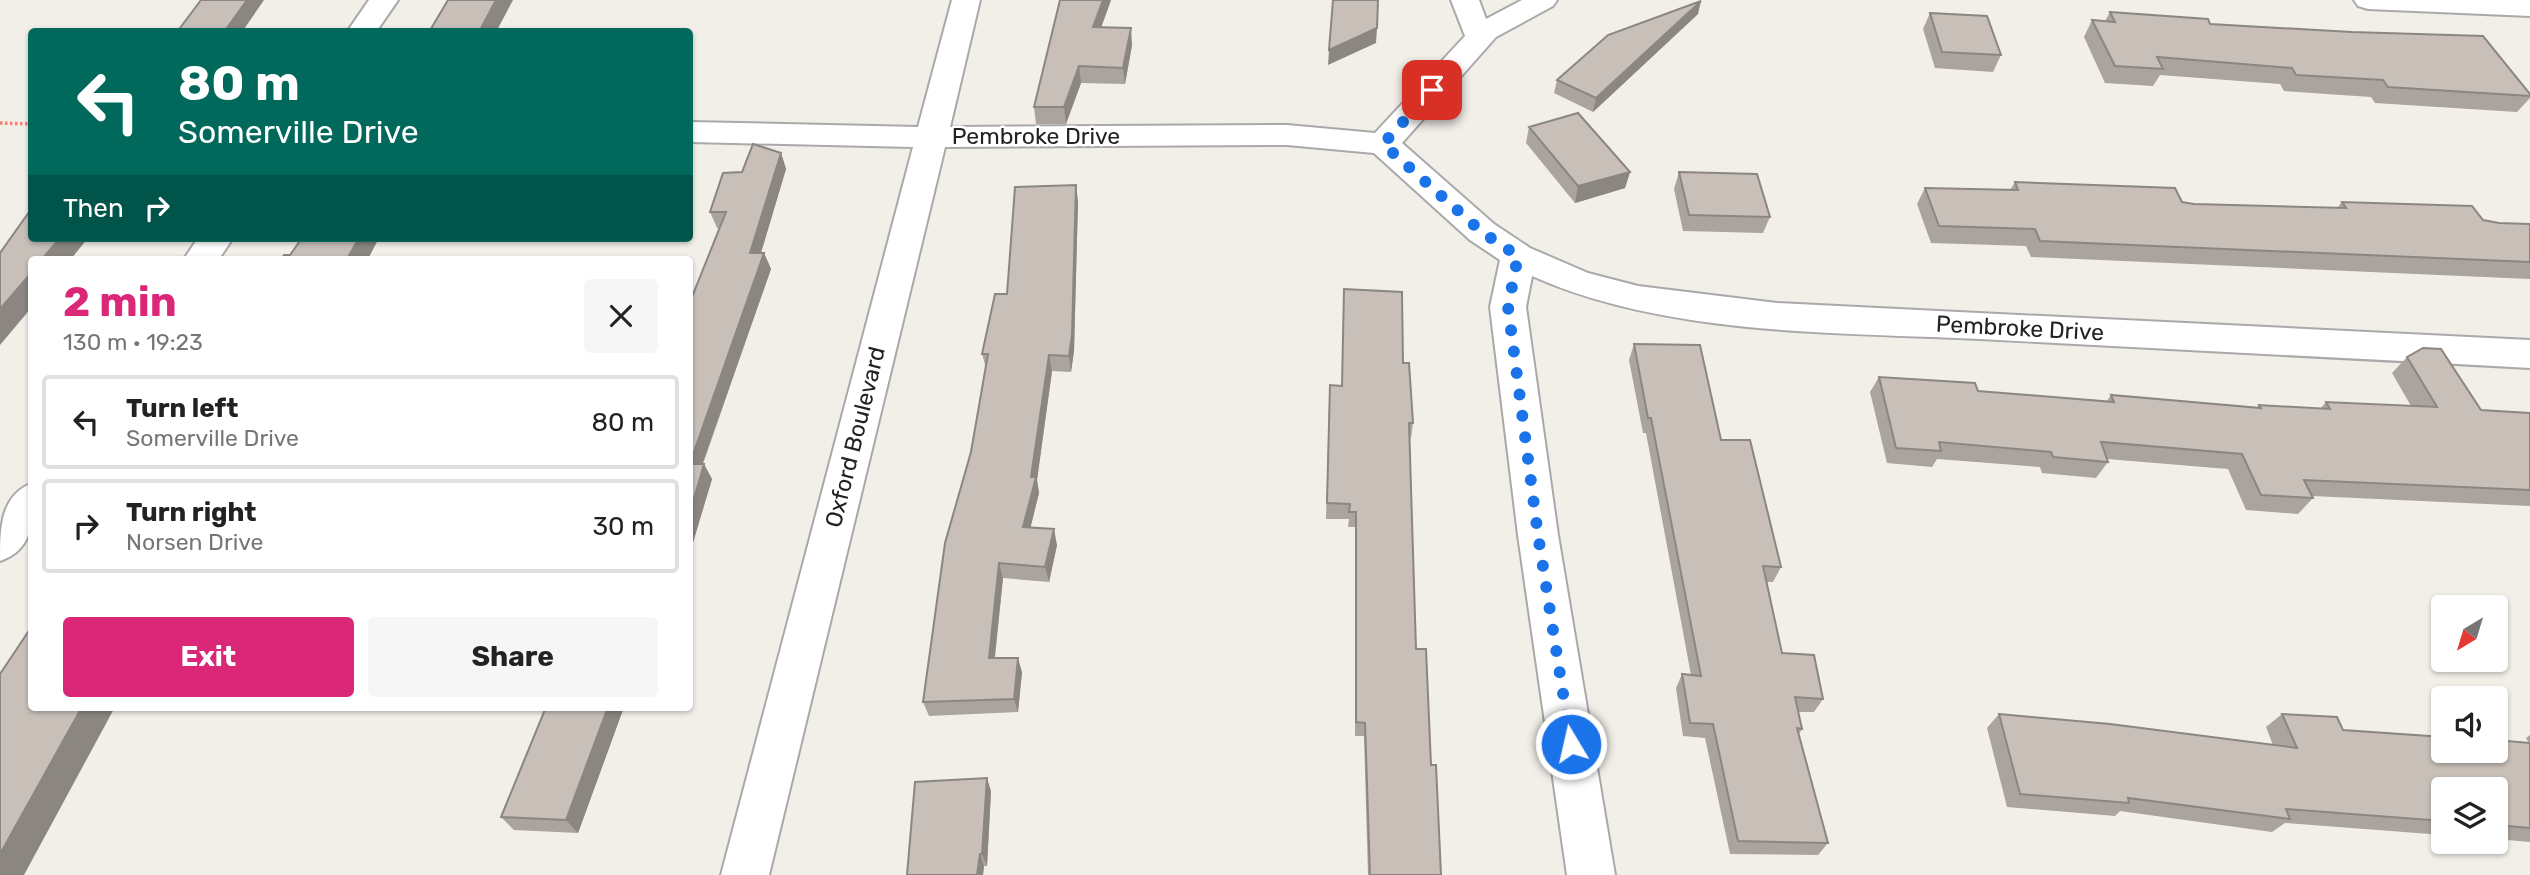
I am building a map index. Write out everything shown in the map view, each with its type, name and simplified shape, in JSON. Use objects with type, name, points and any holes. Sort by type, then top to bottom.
[{"type":"street","points":[[364,28],[384,0]]},
{"type":"street","name":"Oxford Boulevard","points":[[745,875],[966,0]]},
{"type":"street","points":[[1465,0],[1466,9],[1480,37]]},
{"type":"street","points":[[1383,144],[1480,37],[1531,4],[1543,0]]},
{"type":"street","points":[[2368,0],[2530,7]]},
{"type":"street","name":"Pembroke Drive","points":[[693,132],[931,136],[1287,135],[1383,144],[1482,232],[1518,256],[1577,282],[1638,299],[1777,316],[2530,354]]},
{"type":"street","points":[[1518,256],[1508,307],[1538,535],[1591,875]]},
{"type":"street","points":[[0,544],[28,505]]},
{"type":"path","points":[[0,123],[28,124]]},
{"type":"building","points":[[201,0],[247,0],[227,28],[180,28]]},
{"type":"building","points":[[448,0],[496,0],[481,28],[431,28]]},
{"type":"building","points":[[1060,0],[1103,0],[1093,27],[1131,28],[1123,68],[1079,66],[1064,107],[1034,107]]},
{"type":"building","points":[[1333,0],[1378,0],[1377,28],[1329,50]]},
{"type":"building","points":[[1701,1],[1596,98],[1557,80],[1608,35]]},
{"type":"building","points":[[2110,12],[2208,19],[2210,24],[2483,36],[2530,96],[2388,87],[2383,80],[2296,75],[2292,68],[2157,57],[2163,69],[2115,66],[2092,20],[2115,22]]},
{"type":"building","points":[[1930,13],[1987,16],[2001,55],[1942,52]]},
{"type":"building","points":[[1578,113],[1630,172],[1578,186],[1529,127]]},
{"type":"building","points":[[753,144],[781,153],[750,253],[764,253],[693,454],[693,294],[726,212],[710,212],[723,173],[742,172]]},
{"type":"building","points":[[1679,172],[1757,174],[1770,217],[1689,215]]},
{"type":"building","points":[[2015,182],[2175,188],[2182,202],[2194,204],[2346,208],[2342,202],[2472,206],[2483,220],[2530,224],[2530,262],[2040,241],[2035,229],[1939,226],[1925,188],[2018,190]]},
{"type":"building","points":[[1076,185],[1072,335],[1069,356],[1049,355],[1031,477],[1036,477],[1023,527],[1054,529],[1045,567],[999,563],[989,658],[1018,658],[1014,699],[923,702],[945,543],[971,452],[988,354],[982,354],[995,294],[1007,294],[1015,187]]},
{"type":"building","points":[[28,214],[28,242],[57,242],[45,256],[28,256],[28,277],[0,309],[0,253]]},
{"type":"building","points":[[299,242],[357,242],[349,256],[284,256],[290,255]]},
{"type":"building","points":[[1344,289],[1402,292],[1403,363],[1409,363],[1413,423],[1409,423],[1416,649],[1426,649],[1431,765],[1436,765],[1441,875],[1370,875],[1365,723],[1356,722],[1356,512],[1349,512],[1350,504],[1327,503],[1330,385],[1342,386]]},
{"type":"building","points":[[1634,344],[1700,345],[1721,440],[1750,440],[1781,567],[1763,566],[1782,653],[1814,655],[1823,699],[1795,697],[1802,729],[1797,728],[1828,843],[1738,841],[1713,724],[1690,723],[1682,674],[1701,676]]},
{"type":"building","points":[[2423,348],[2441,349],[2481,410],[2530,413],[2530,490],[2304,480],[2313,498],[2261,495],[2242,454],[2101,442],[2108,462],[2053,457],[2051,452],[1939,442],[1941,451],[1896,448],[1879,377],[1975,383],[1978,391],[2114,402],[2111,395],[2261,408],[2259,405],[2330,409],[2326,402],[2437,407],[2407,357]]},
{"type":"building","points":[[693,464],[704,464],[693,502]]},
{"type":"building","points":[[28,632],[28,711],[80,711],[0,854],[0,674]]},
{"type":"building","points":[[544,711],[607,711],[566,820],[501,817]]},
{"type":"building","points":[[1999,714],[2110,724],[2297,748],[2282,714],[2337,717],[2343,730],[2431,736],[2431,763],[2508,763],[2508,741],[2530,743],[2530,828],[2508,826],[2508,777],[2431,777],[2431,820],[2286,809],[2290,819],[2128,798],[2129,803],[2020,794]]},
{"type":"building","points":[[987,778],[982,854],[977,875],[907,875],[915,782]]},
{"type":"route","points":[[1432,90],[1383,144],[1482,232],[1518,256],[1508,307],[1538,535],[1571,744]]}]
